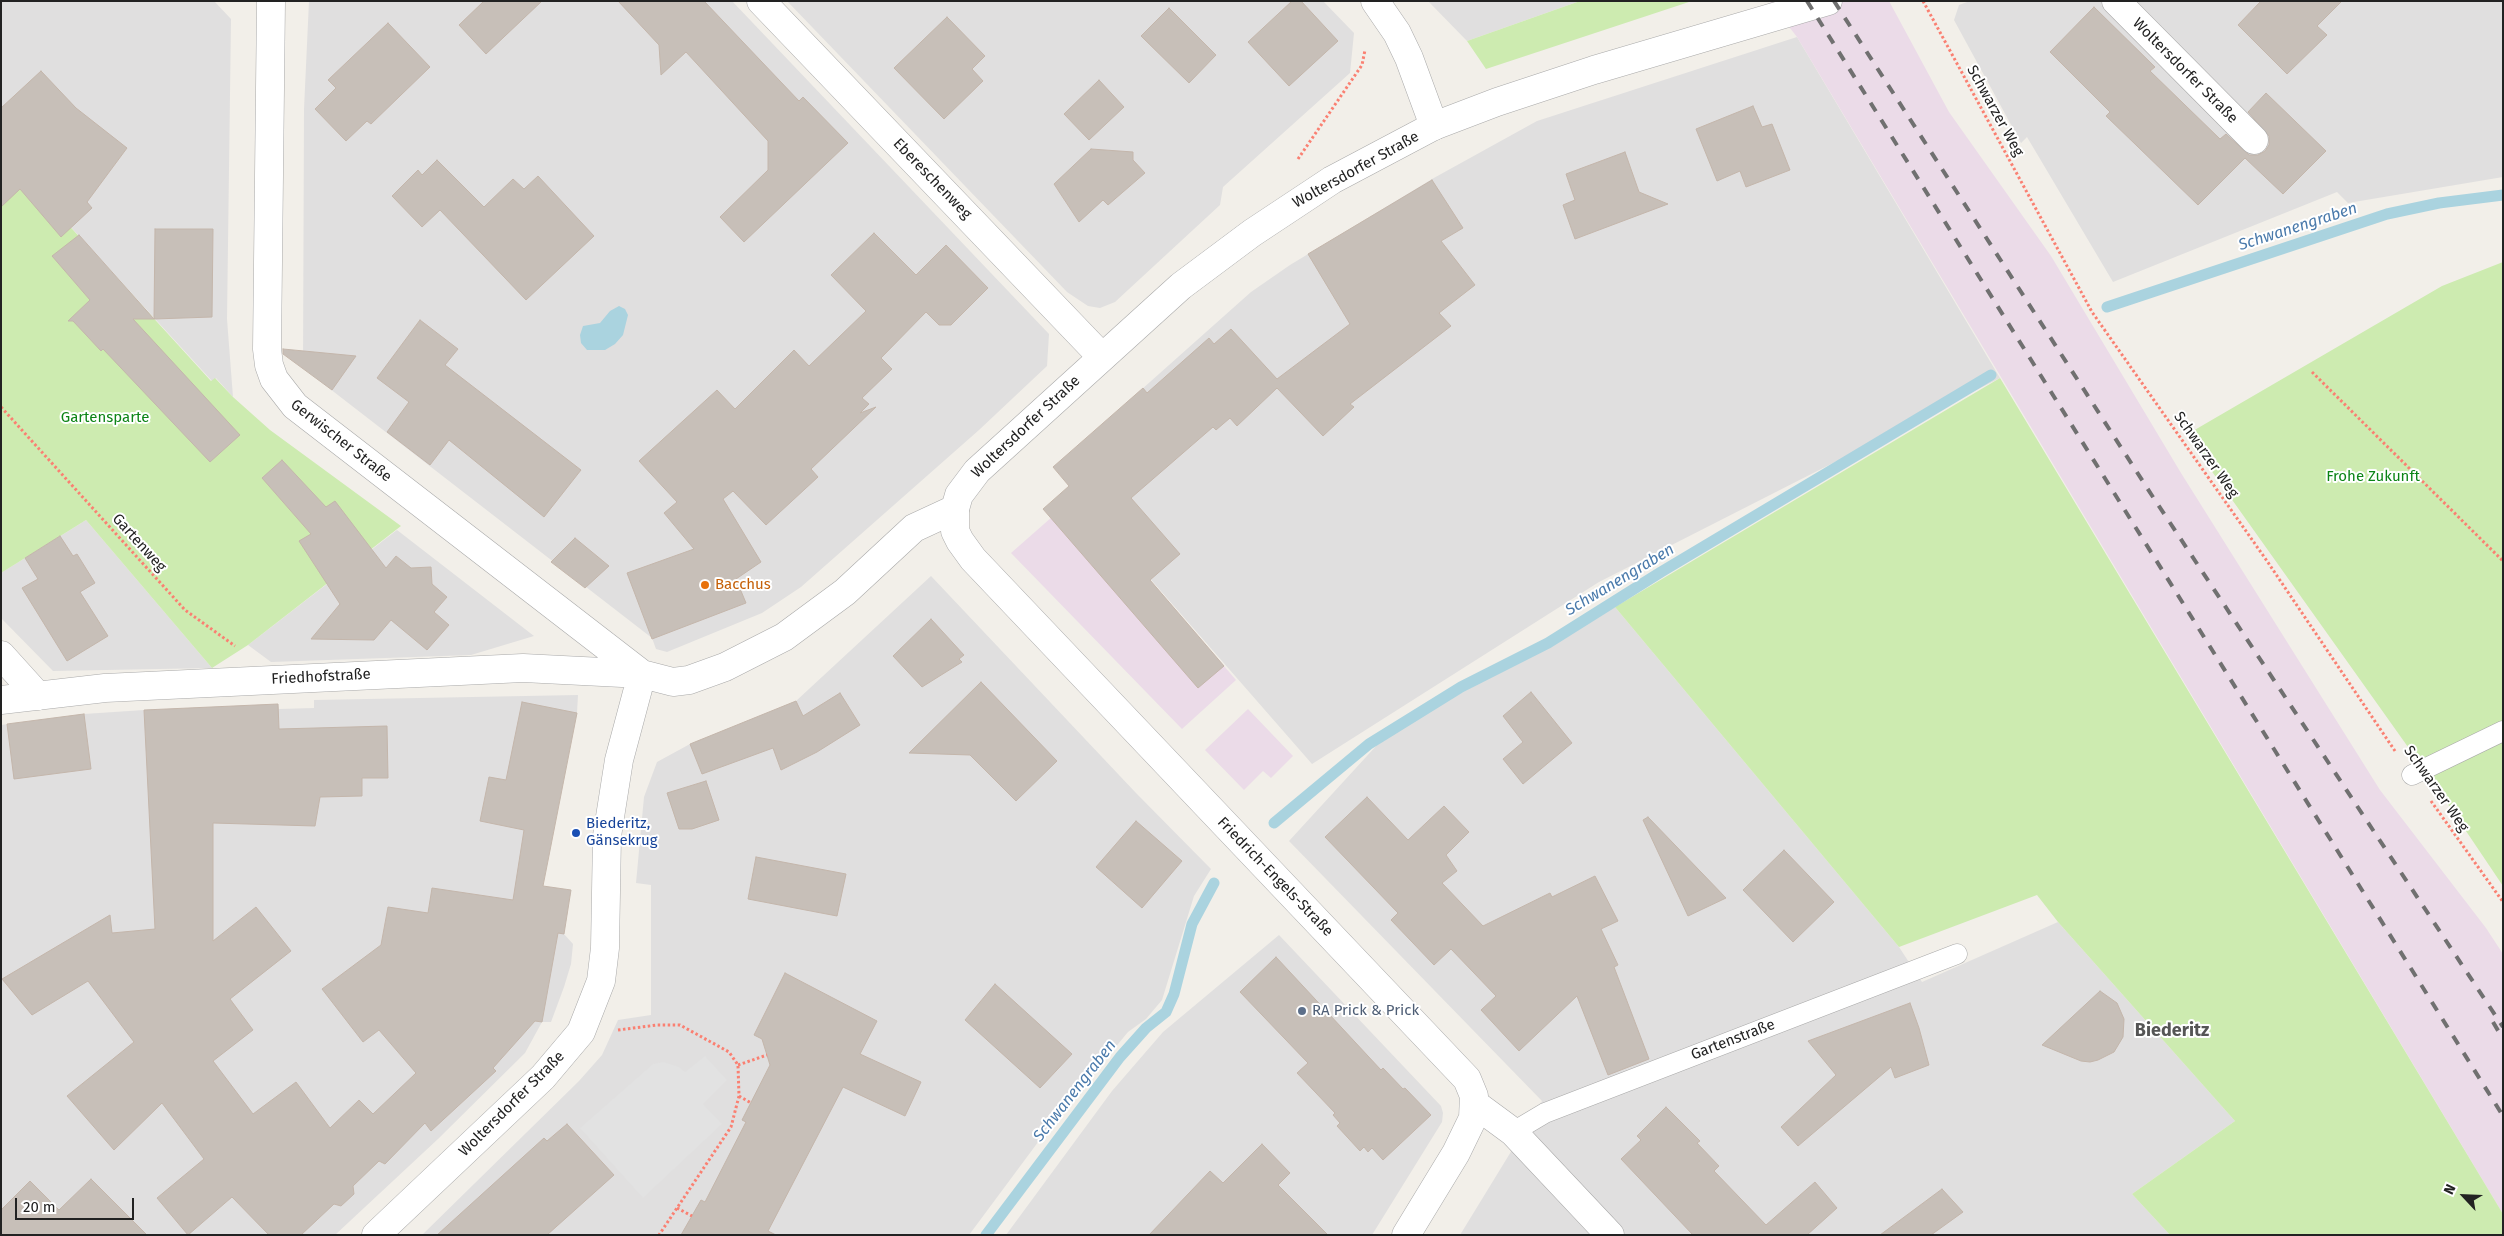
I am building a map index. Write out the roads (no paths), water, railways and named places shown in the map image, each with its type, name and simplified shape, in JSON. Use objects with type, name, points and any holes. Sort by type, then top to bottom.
[{"type":"street","name":"Gerwischer Straße","points":[[271,1],[267,349],[268,365],[274,379],[295,406],[642,674]]},
{"type":"street","name":"Ebereschenweg","points":[[761,1],[1102,357]]},
{"type":"street","points":[[1375,1],[1397,33],[1409,58],[1434,126]]},
{"type":"street","name":"Woltersdorfer Straße","points":[[955,509],[962,489],[976,471],[1181,286],[1252,233],[1332,180],[1434,126],[1594,70],[1828,1]]},
{"type":"street","name":"Woltersdorfer Straße","points":[[2116,1],[2254,140]]},
{"type":"street","points":[[642,674],[673,682],[689,680],[725,667],[784,637],[845,592],[914,528],[955,509]]},
{"type":"street","name":"Friedrich-Engels-Straße","points":[[955,509],[954,523],[958,538],[973,559],[1461,1072],[1472,1088],[1475,1104]]},
{"type":"street","points":[[1,655],[38,696]]},
{"type":"street","name":"Friedhofstraße","points":[[1,700],[104,688],[523,668],[642,674]]},
{"type":"street","name":"Woltersdorfer Straße","points":[[378,1234],[543,1077],[581,1032],[601,981],[605,948],[607,836],[619,760],[642,674]]},
{"type":"street","points":[[1406,1235],[1456,1153],[1473,1118],[1475,1104],[1513,1132],[1610,1235]]},
{"type":"lane","points":[[2412,775],[2503,731]]},
{"type":"lane","name":"Gartenstraße","points":[[1513,1132],[1545,1113],[1957,954]]},
{"type":"water","points":[[619,306],[625,309],[628,315],[623,335],[615,344],[605,350],[587,350],[581,343],[580,335],[583,326],[600,323],[610,311]]},
{"type":"waterway","name":"Schwanengraben","points":[[2107,307],[2387,214],[2439,203],[2503,195]]},
{"type":"waterway","name":"Schwanengraben","points":[[1274,823],[1369,744],[1461,687],[1548,643],[1661,572],[1991,375]]},
{"type":"waterway","name":"Schwanengraben","points":[[986,1235],[1120,1057],[1146,1028],[1166,1012],[1174,994],[1192,924],[1214,883]]},
{"type":"railway","points":[[1807,1],[2503,1116]]},
{"type":"railway","points":[[1834,1],[2151,494],[2503,1027]]},
{"type":"railway","points":[[2493,1022],[2503,1039]]},
{"type":"place","name":"Bacchus","points":[[705,585]]},
{"type":"place","name":"Biederitz, Gänsekrug","points":[[576,833]]},
{"type":"place","name":"RA Prick & Prick","points":[[1302,1011]]},
{"type":"district","name":"Biederitz","points":[[2172,1031]]},
{"type":"park label","name":"Gartensparte","points":[[105,418]]},
{"type":"park label","name":"Frohe Zukunft","points":[[2373,477]]}]
